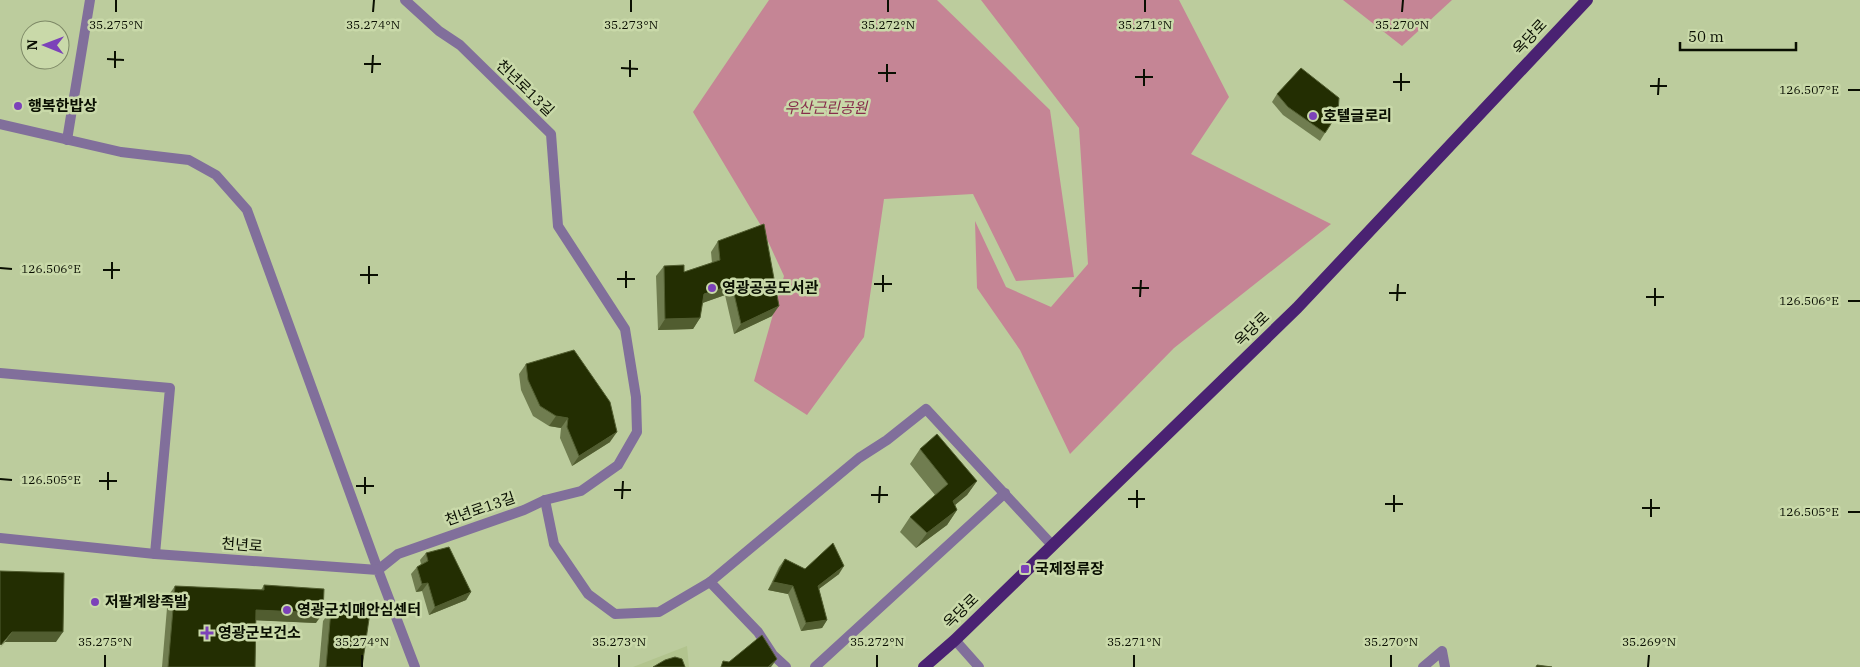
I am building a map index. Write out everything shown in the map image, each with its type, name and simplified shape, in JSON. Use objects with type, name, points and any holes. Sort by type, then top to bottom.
[{"type":"main road","name":"옥당로","points":[[924,667],[955,640],[1297,308],[1587,0]]},
{"type":"street","points":[[67,140],[90,0]]},
{"type":"street","name":"천년로13길","points":[[378,570],[398,554],[524,510],[545,500],[581,491],[618,465],[637,432],[636,397],[625,329],[558,226],[551,134],[460,45],[440,31],[405,0]]},
{"type":"street","points":[[0,124],[121,152],[189,160],[216,175],[247,210],[296,339],[378,570],[416,667]]},
{"type":"street","points":[[0,373],[170,388],[155,554]]},
{"type":"street","points":[[545,500],[554,544],[588,594],[615,614],[659,612],[710,582],[859,458],[887,440],[926,408],[1052,545]]},
{"type":"street","points":[[815,667],[1005,493]]},
{"type":"street","name":"천년로","points":[[0,538],[155,554],[378,570]]},
{"type":"street","points":[[710,582],[758,632],[773,655],[786,667]]},
{"type":"street","points":[[955,640],[979,667]]},
{"type":"street","points":[[1423,667],[1442,651],[1445,667]]},
{"type":"shaded area","points":[[687,646],[689,667],[633,667]]},
{"type":"green space","name":"우산근린공원","points":[[769,0],[937,0],[1050,110],[1074,277],[1016,281],[973,194],[884,199],[864,337],[807,415],[754,381],[784,276],[760,224],[693,112]]},
{"type":"green space","points":[[981,0],[1179,0],[1229,97],[1191,154],[1331,224],[1174,348],[1070,454],[1020,350],[977,288],[975,221],[1006,287],[1051,307],[1088,264],[1079,128]]},
{"type":"green space","points":[[1343,0],[1452,0],[1402,46]]},
{"type":"building","points":[[1301,68],[1339,98],[1338,113],[1325,133],[1288,107],[1277,94]]},
{"type":"building","name":"영광공공도서관","points":[[764,224],[779,306],[741,324],[732,285],[704,294],[700,318],[665,319],[664,266],[684,265],[684,272],[720,260],[718,241]]},
{"type":"building","points":[[574,350],[610,402],[617,432],[579,456],[567,427],[568,418],[556,416],[540,406],[528,380],[526,364]]},
{"type":"building","points":[[937,434],[977,481],[953,501],[957,510],[927,533],[910,517],[948,484],[920,449]]},
{"type":"building","points":[[833,543],[844,566],[818,586],[827,620],[806,623],[793,586],[773,582],[785,559],[805,569]]},
{"type":"building","points":[[449,547],[471,592],[435,607],[428,583],[422,584],[417,567],[428,561],[426,553]]},
{"type":"building","points":[[0,571],[64,573],[63,632],[12,632],[1,645]]},
{"type":"building","name":"영광군보건소","points":[[264,585],[324,589],[323,613],[256,610],[255,667],[168,667],[175,586],[264,590]]},
{"type":"building","points":[[331,610],[370,612],[362,667],[326,667]]},
{"type":"building","points":[[762,635],[777,659],[768,667],[721,667],[723,661],[729,662]]},
{"type":"building","points":[[675,657],[682,659],[685,667],[653,667],[665,660]]},
{"type":"building","points":[[1537,665],[1552,667],[1536,667]]},
{"type":"place","name":"행복한밥상","points":[[18,106]]},
{"type":"place","name":"호텔글로리","points":[[1313,116]]},
{"type":"place","name":"영광공공도서관","points":[[712,288]]},
{"type":"place","name":"국제정류장","points":[[1025,569]]},
{"type":"place","name":"저팔계왕족발","points":[[95,602]]},
{"type":"place","name":"영광군치매안심센터","points":[[287,610]]},
{"type":"place","name":"영광군보건소","points":[[207,633]]}]
